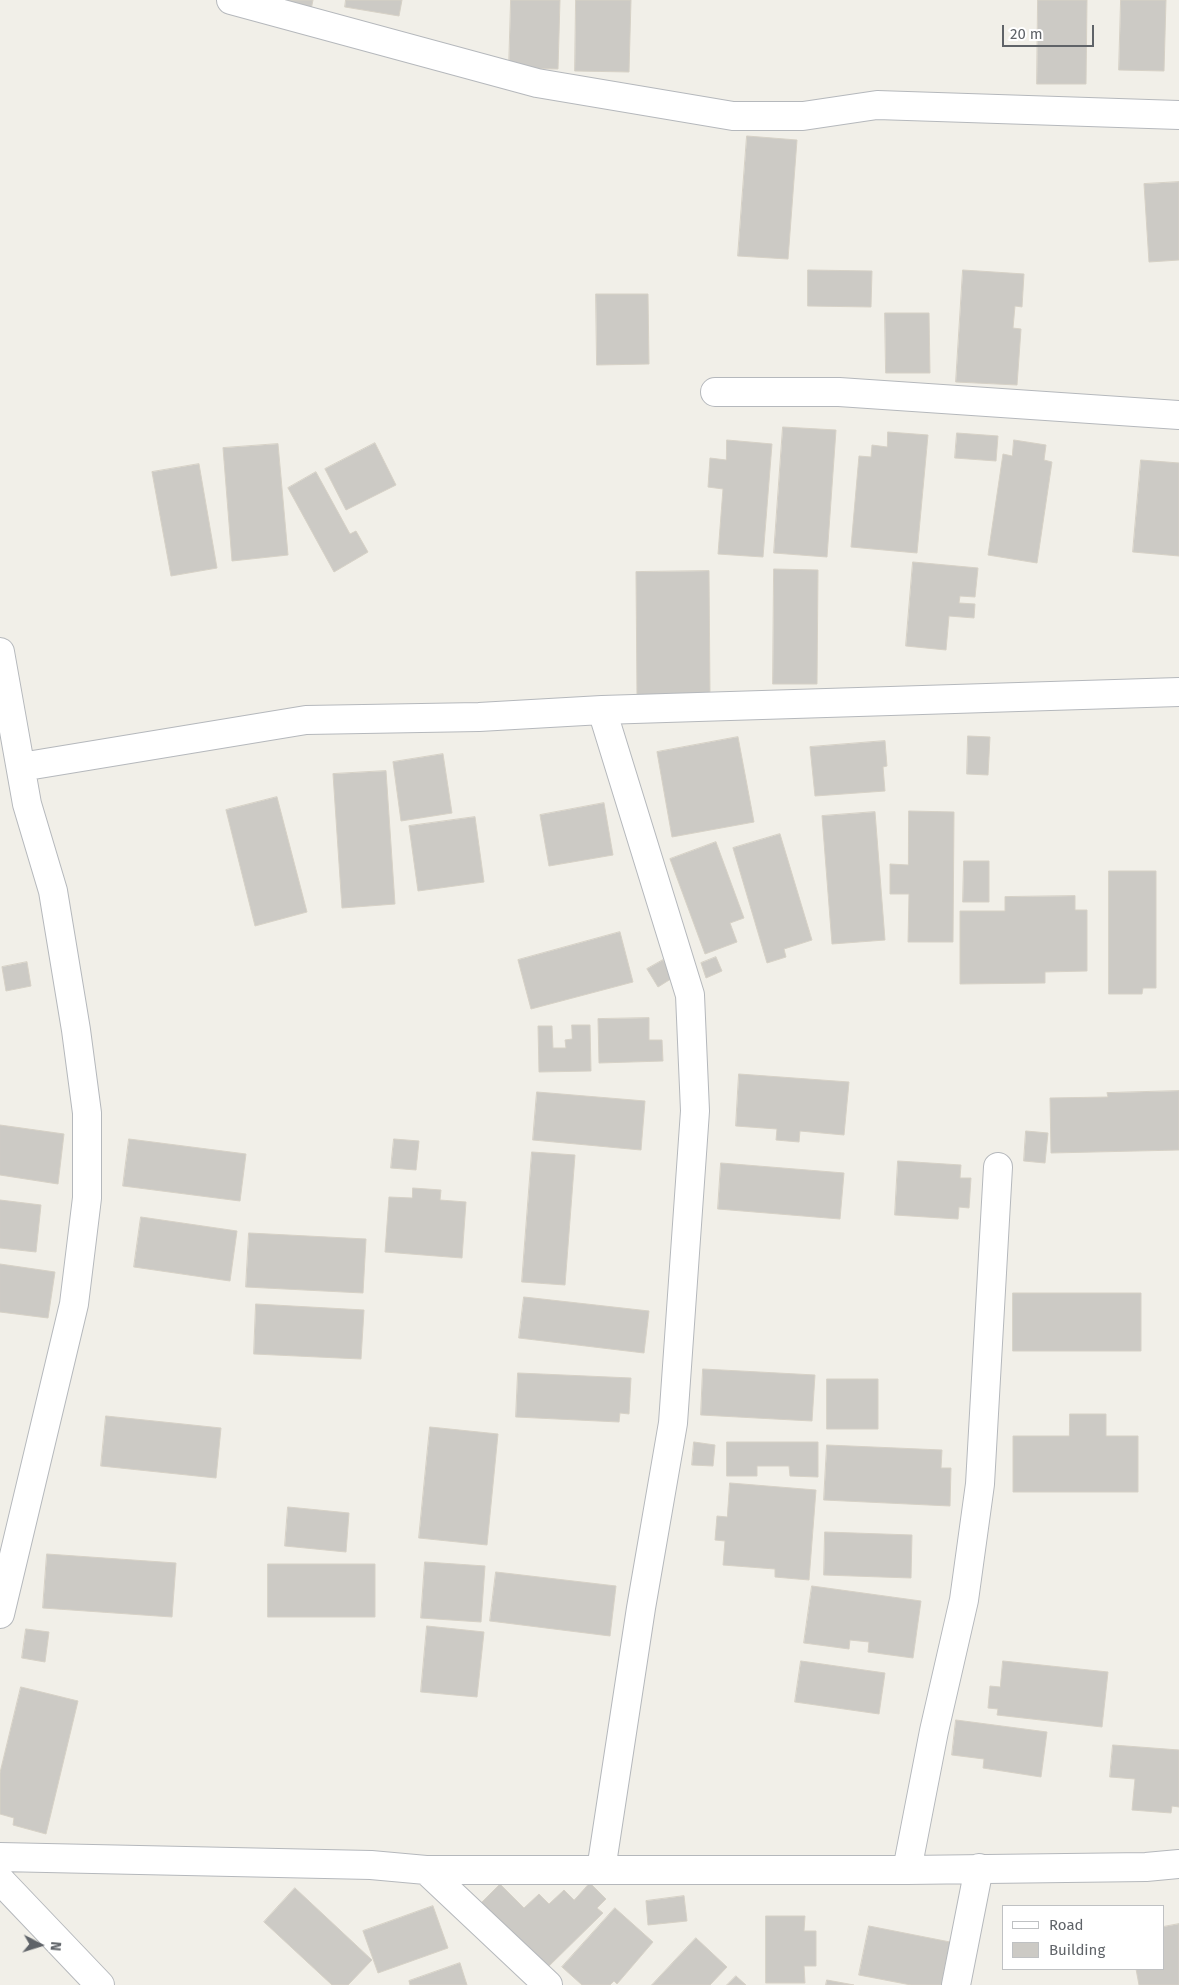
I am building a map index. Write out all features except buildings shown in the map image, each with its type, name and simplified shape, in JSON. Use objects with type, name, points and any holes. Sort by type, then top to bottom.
[{"type":"street","points":[[230,0],[537,83],[733,116],[803,116],[877,104],[1179,115]]},
{"type":"street","points":[[715,392],[839,392],[1179,415]]},
{"type":"street","points":[[0,652],[27,804],[54,891],[87,1113],[87,1198],[74,1304],[0,1614]]},
{"type":"street","points":[[21,767],[306,720],[479,717],[602,710],[1179,692]]},
{"type":"street","points":[[601,1870],[640,1608],[673,1422],[695,1111],[690,995],[602,710]]},
{"type":"street","points":[[908,1870],[934,1731],[964,1600],[980,1484],[998,1167]]},
{"type":"street","points":[[0,1858],[371,1865],[426,1870],[908,1870],[1146,1867],[1179,1864]]},
{"type":"street","points":[[956,1985],[979,1868]]},
{"type":"street","points":[[426,1870],[548,1985]]},
{"type":"street","points":[[0,1880],[100,1985]]}]
